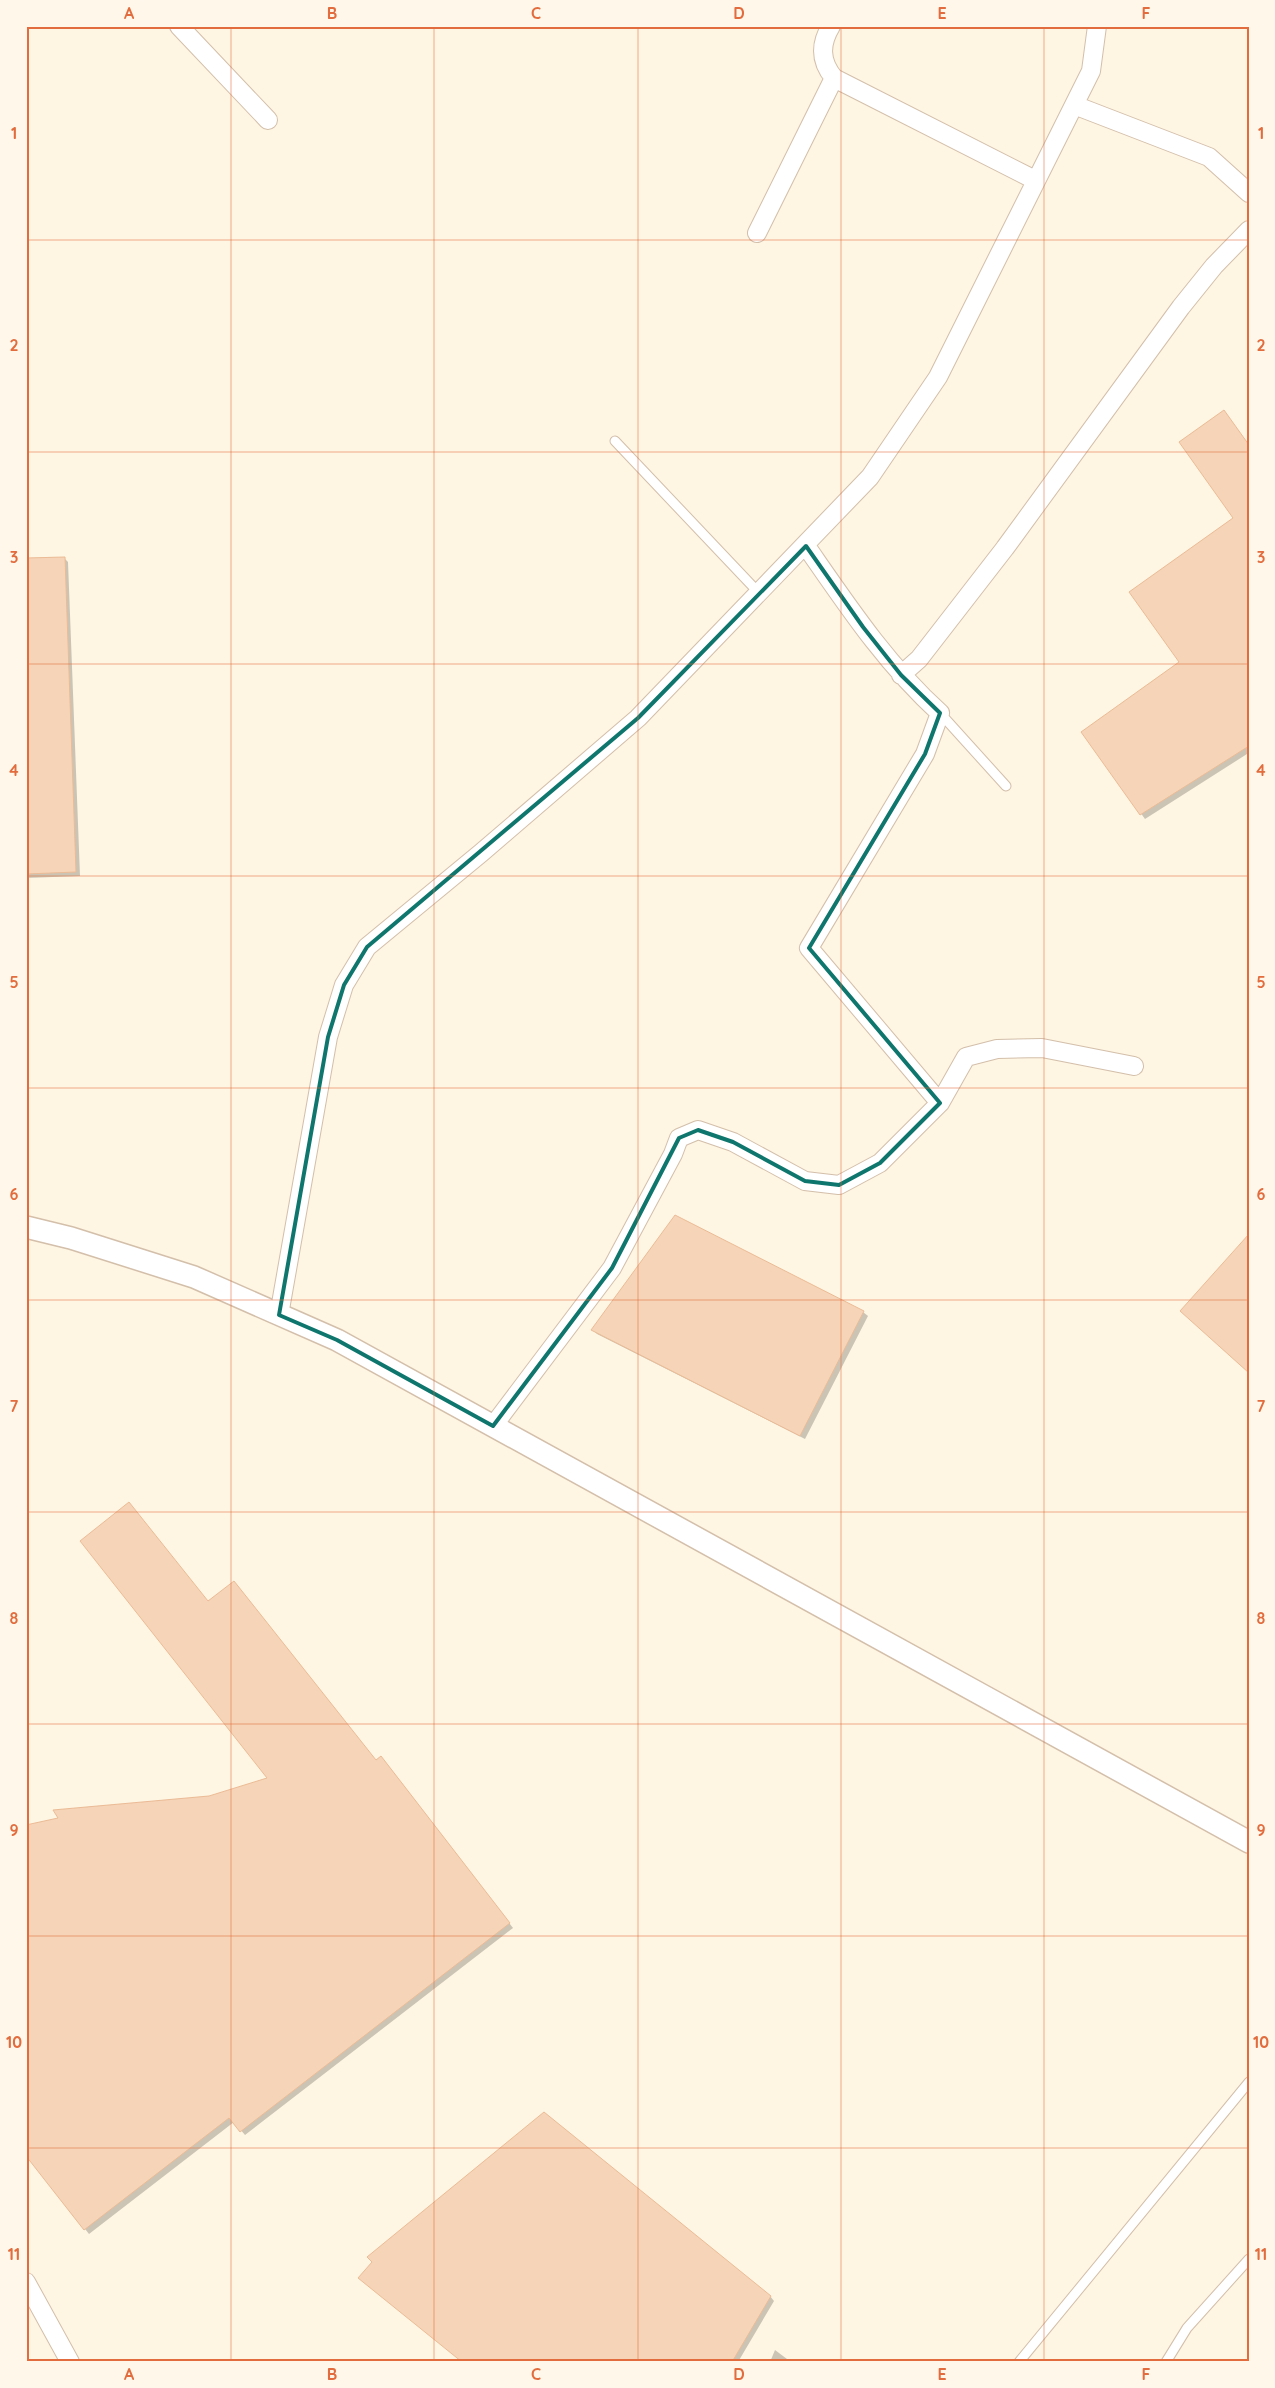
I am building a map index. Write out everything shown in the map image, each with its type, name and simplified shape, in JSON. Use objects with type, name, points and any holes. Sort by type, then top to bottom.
[{"type":"street","points":[[179,26],[268,120]]},
{"type":"street","points":[[831,26],[825,37],[823,54],[828,70],[834,78],[1035,180]]},
{"type":"street","points":[[278,1314],[328,1037],[344,985],[367,947],[481,853],[638,718],[870,478],[938,377],[1091,71],[1097,26]]},
{"type":"street","points":[[757,232],[834,78]]},
{"type":"street","points":[[1074,105],[1209,157],[1249,193]]},
{"type":"street","points":[[901,675],[920,660],[1006,548],[1181,307],[1214,266],[1249,230]]},
{"type":"street","points":[[806,546],[863,627],[901,675],[940,713],[925,754],[809,948],[940,1103]]},
{"type":"street","points":[[493,1426],[612,1268],[673,1154],[679,1138],[698,1130],[734,1142],[805,1181],[839,1184],[880,1163],[940,1103],[966,1057],[997,1049],[1042,1048],[1134,1066]]},
{"type":"street","points":[[26,1227],[71,1238],[194,1277],[337,1340],[1249,1842]]},
{"type":"street","points":[[26,2282],[70,2362]]},
{"type":"lane","points":[[615,441],[758,592]]},
{"type":"lane","points":[[940,713],[1006,786]]},
{"type":"lane","points":[[1019,2362],[1249,2082]]},
{"type":"lane","points":[[1166,2362],[1187,2328],[1249,2259]]},
{"type":"highlighted area","points":[[806,546],[863,627],[901,675],[940,713],[925,754],[809,948],[940,1103],[880,1163],[839,1185],[805,1181],[733,1142],[698,1130],[679,1138],[612,1268],[493,1426],[337,1340],[279,1315],[328,1037],[344,985],[367,947],[638,718]]},
{"type":"building","points":[[1224,410],[1249,445],[1249,746],[1140,815],[1081,732],[1179,662],[1129,592],[1233,518],[1179,442]]},
{"type":"building","points":[[65,557],[76,872],[26,874],[26,558]]},
{"type":"building","points":[[675,1215],[864,1311],[800,1436],[591,1330]]},
{"type":"building","points":[[1249,1234],[1249,1373],[1180,1311]]},
{"type":"building","points":[[129,1502],[208,1601],[234,1581],[376,1760],[381,1756],[510,1923],[240,2132],[229,2118],[84,2230],[26,2156],[26,1825],[58,1818],[53,1810],[209,1796],[267,1778],[80,1541]]},
{"type":"building","points":[[544,2112],[771,2296],[732,2362],[462,2362],[358,2278],[372,2262],[367,2257]]}]
